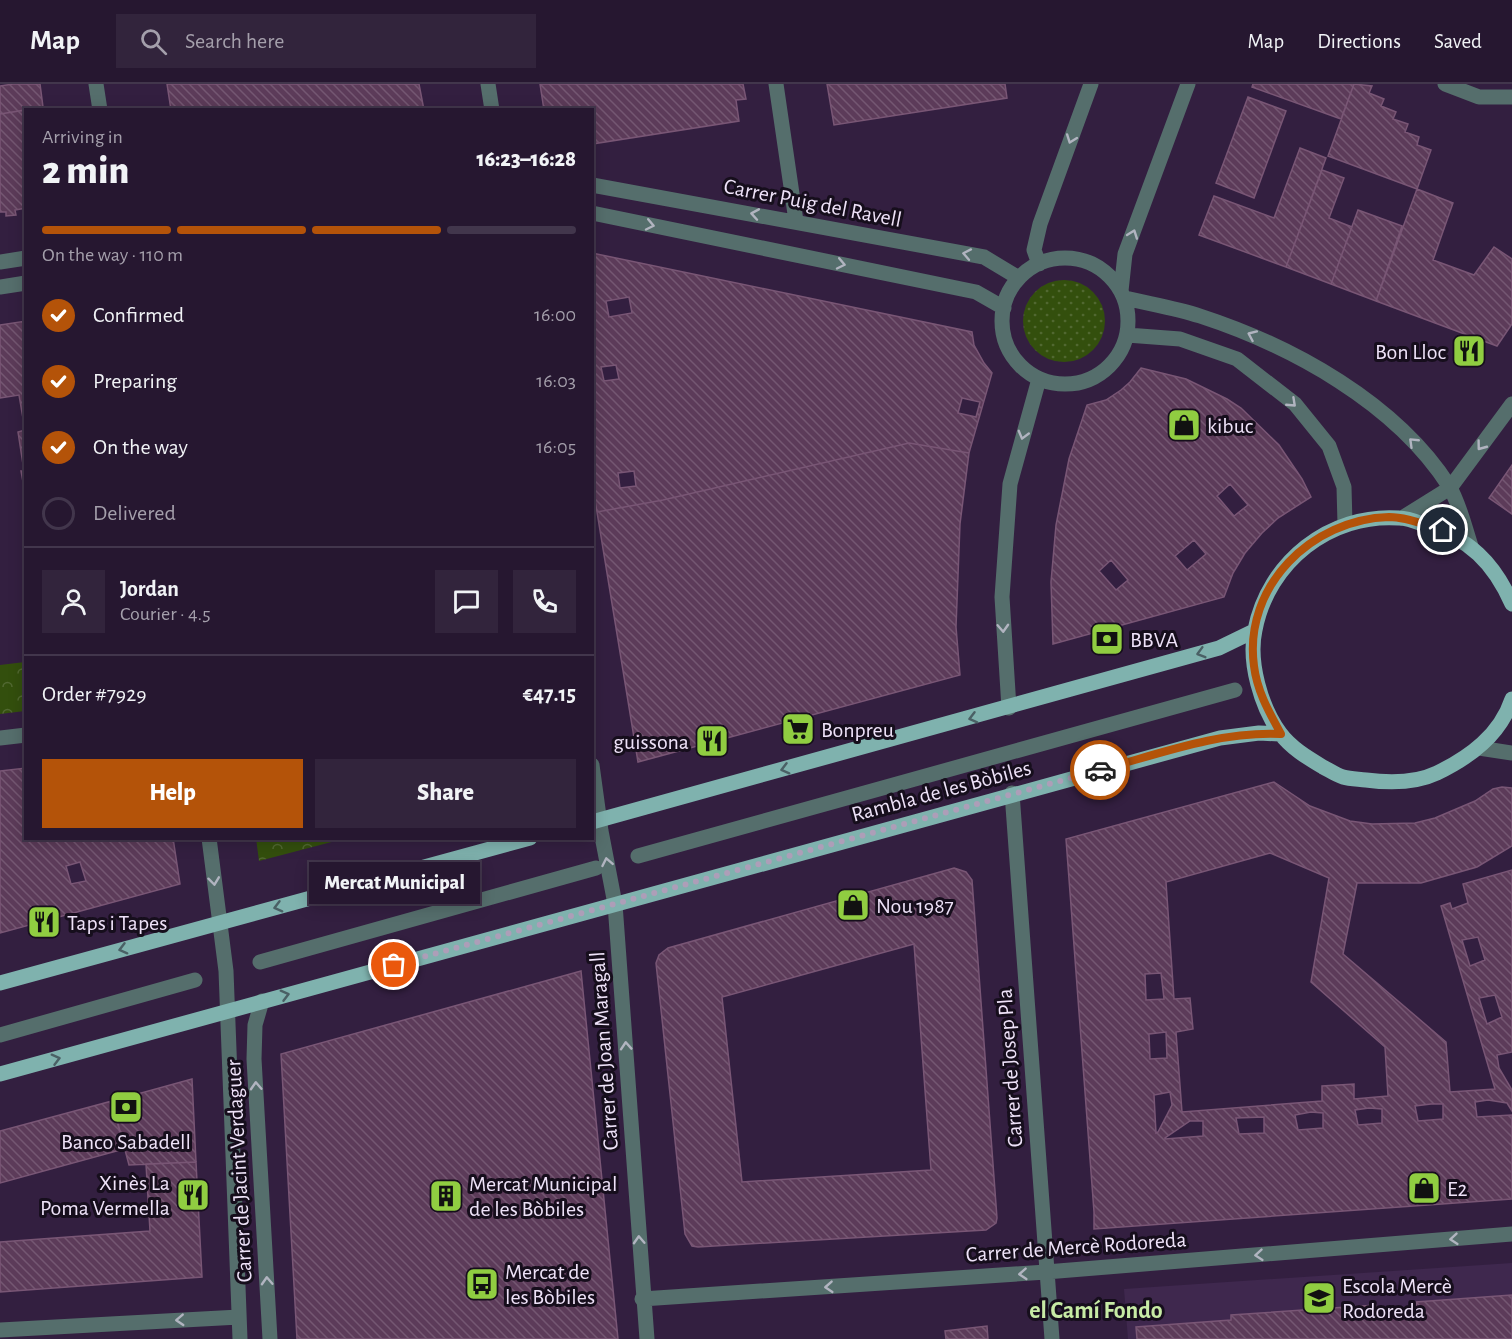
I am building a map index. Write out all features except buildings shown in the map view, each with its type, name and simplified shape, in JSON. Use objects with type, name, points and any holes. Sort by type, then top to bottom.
[{"type":"main road","points":[[1512,604],[1502,581],[1471,546],[1443,530],[1402,518],[1388,517],[1345,524],[1319,536],[1288,561],[1266,593],[1254,631],[1254,665],[1262,698],[1281,734],[1306,757],[1342,777],[1383,782],[1425,779],[1479,748],[1495,731],[1512,699]]},
{"type":"main road","points":[[596,821],[1219,648],[1254,631]]},
{"type":"main road","points":[[1495,731],[1512,726]]},
{"type":"main road","name":"Rambla de les Bòbiles","points":[[0,1074],[1221,738],[1259,733],[1281,734]]},
{"type":"main road","points":[[0,983],[523,840]]},
{"type":"street","points":[[96,84],[100,108]]},
{"type":"street","points":[[488,84],[492,108]]},
{"type":"street","points":[[776,84],[796,221]]},
{"type":"street","points":[[1039,264],[1034,250],[1040,224],[1091,84]]},
{"type":"street","points":[[1188,84],[1125,254],[1123,295],[1128,322],[1127,335],[1120,352],[1109,367],[1093,378],[1076,383],[1057,384],[1039,379],[1021,366],[1009,349],[1002,329],[1004,308],[1009,292],[1019,278],[1039,264],[1057,259],[1076,259],[1094,265],[1110,276],[1123,295],[1198,315],[1251,334],[1324,371],[1355,391],[1386,416],[1421,450],[1450,488],[1471,546]]},
{"type":"street","points":[[1445,84],[1479,97],[1510,97]]},
{"type":"street","name":"Carrer Puig del Ravell","points":[[594,185],[984,257],[1019,278]]},
{"type":"street","points":[[594,213],[976,292],[1004,308]]},
{"type":"street","points":[[0,262],[24,258]]},
{"type":"street","points":[[0,287],[24,283]]},
{"type":"street","points":[[1127,335],[1180,339],[1237,359],[1295,404],[1329,446],[1344,487],[1345,524]]},
{"type":"street","points":[[1009,708],[1002,597],[1010,484],[1039,379]]},
{"type":"street","points":[[1402,518],[1450,488],[1510,410]]},
{"type":"street","name":"Rambla de les Bòbiles","points":[[638,856],[1235,690]]},
{"type":"street","points":[[0,738],[24,735]]},
{"type":"street","points":[[1479,748],[1512,753]]},
{"type":"street","points":[[594,793],[596,821],[615,904]]},
{"type":"street","name":"Carrer de Josep Pla","points":[[1012,794],[1052,1339]]},
{"type":"street","points":[[208,840],[226,971],[226,1012]]},
{"type":"street","points":[[260,962],[596,868]]},
{"type":"street","name":"Carrer de Joan Maragall","points":[[615,904],[642,1299],[647,1339]]},
{"type":"street","points":[[0,1035],[195,980]]},
{"type":"street","name":"Carrer de Jacint Verdaguer","points":[[262,1001],[255,1025],[254,1059],[270,1339]]},
{"type":"street","name":"Carrer de Jacint Verdaguer","points":[[226,1012],[240,1339]]},
{"type":"street","name":"Carrer de Mercè Rodoreda","points":[[642,1299],[1046,1272],[1512,1234]]},
{"type":"street","points":[[0,1330],[239,1317]]},
{"type":"shaded area","name":"Escola Mercè Rodoreda","points":[[1512,1263],[1512,1339],[1128,1339],[1124,1289]]},
{"type":"green space","points":[[1064,280],[1080,283],[1093,292],[1102,305],[1105,321],[1102,337],[1093,350],[1080,359],[1064,362],[1048,359],[1035,350],[1026,337],[1023,321],[1026,305],[1035,292],[1048,283]]},
{"type":"green space","points":[[24,662],[24,711],[0,714],[0,665]]},
{"type":"green space","points":[[256,840],[339,840],[259,861]]},
{"type":"way so far","points":[[394,965],[1100,770]]},
{"type":"place","name":"Bon Lloc","points":[[1469,351]]},
{"type":"place","name":"kibuc","points":[[1184,425]]},
{"type":"place","name":"BBVA","points":[[1107,639]]},
{"type":"place","name":"Bonpreu","points":[[798,729]]},
{"type":"place","name":"guissona","points":[[712,741]]},
{"type":"place","name":"Nou 1987","points":[[853,905]]},
{"type":"place","name":"Taps i Tapes","points":[[44,922]]},
{"type":"place","name":"Mercat Municipal","points":[[394,965]]},
{"type":"place","name":"Banco Sabadell","points":[[126,1107]]},
{"type":"place","name":"E2","points":[[1424,1188]]},
{"type":"place","name":"Xinès La Poma Vermella","points":[[193,1195]]},
{"type":"place","name":"Mercat Municipal de les Bòbiles","points":[[446,1196]]},
{"type":"place","name":"Mercat de les Bòbiles","points":[[482,1284]]},
{"type":"place","name":"Escola Mercè Rodoreda","points":[[1319,1298]]},
{"type":"district","name":"el Camí Fondo","points":[[1096,1310]]},
{"type":"route","points":[[1100,770],[1221,738],[1259,733],[1281,734],[1262,698],[1254,665],[1254,631],[1266,593],[1288,561],[1319,536],[1345,524],[1388,517],[1402,518],[1443,530]]}]
